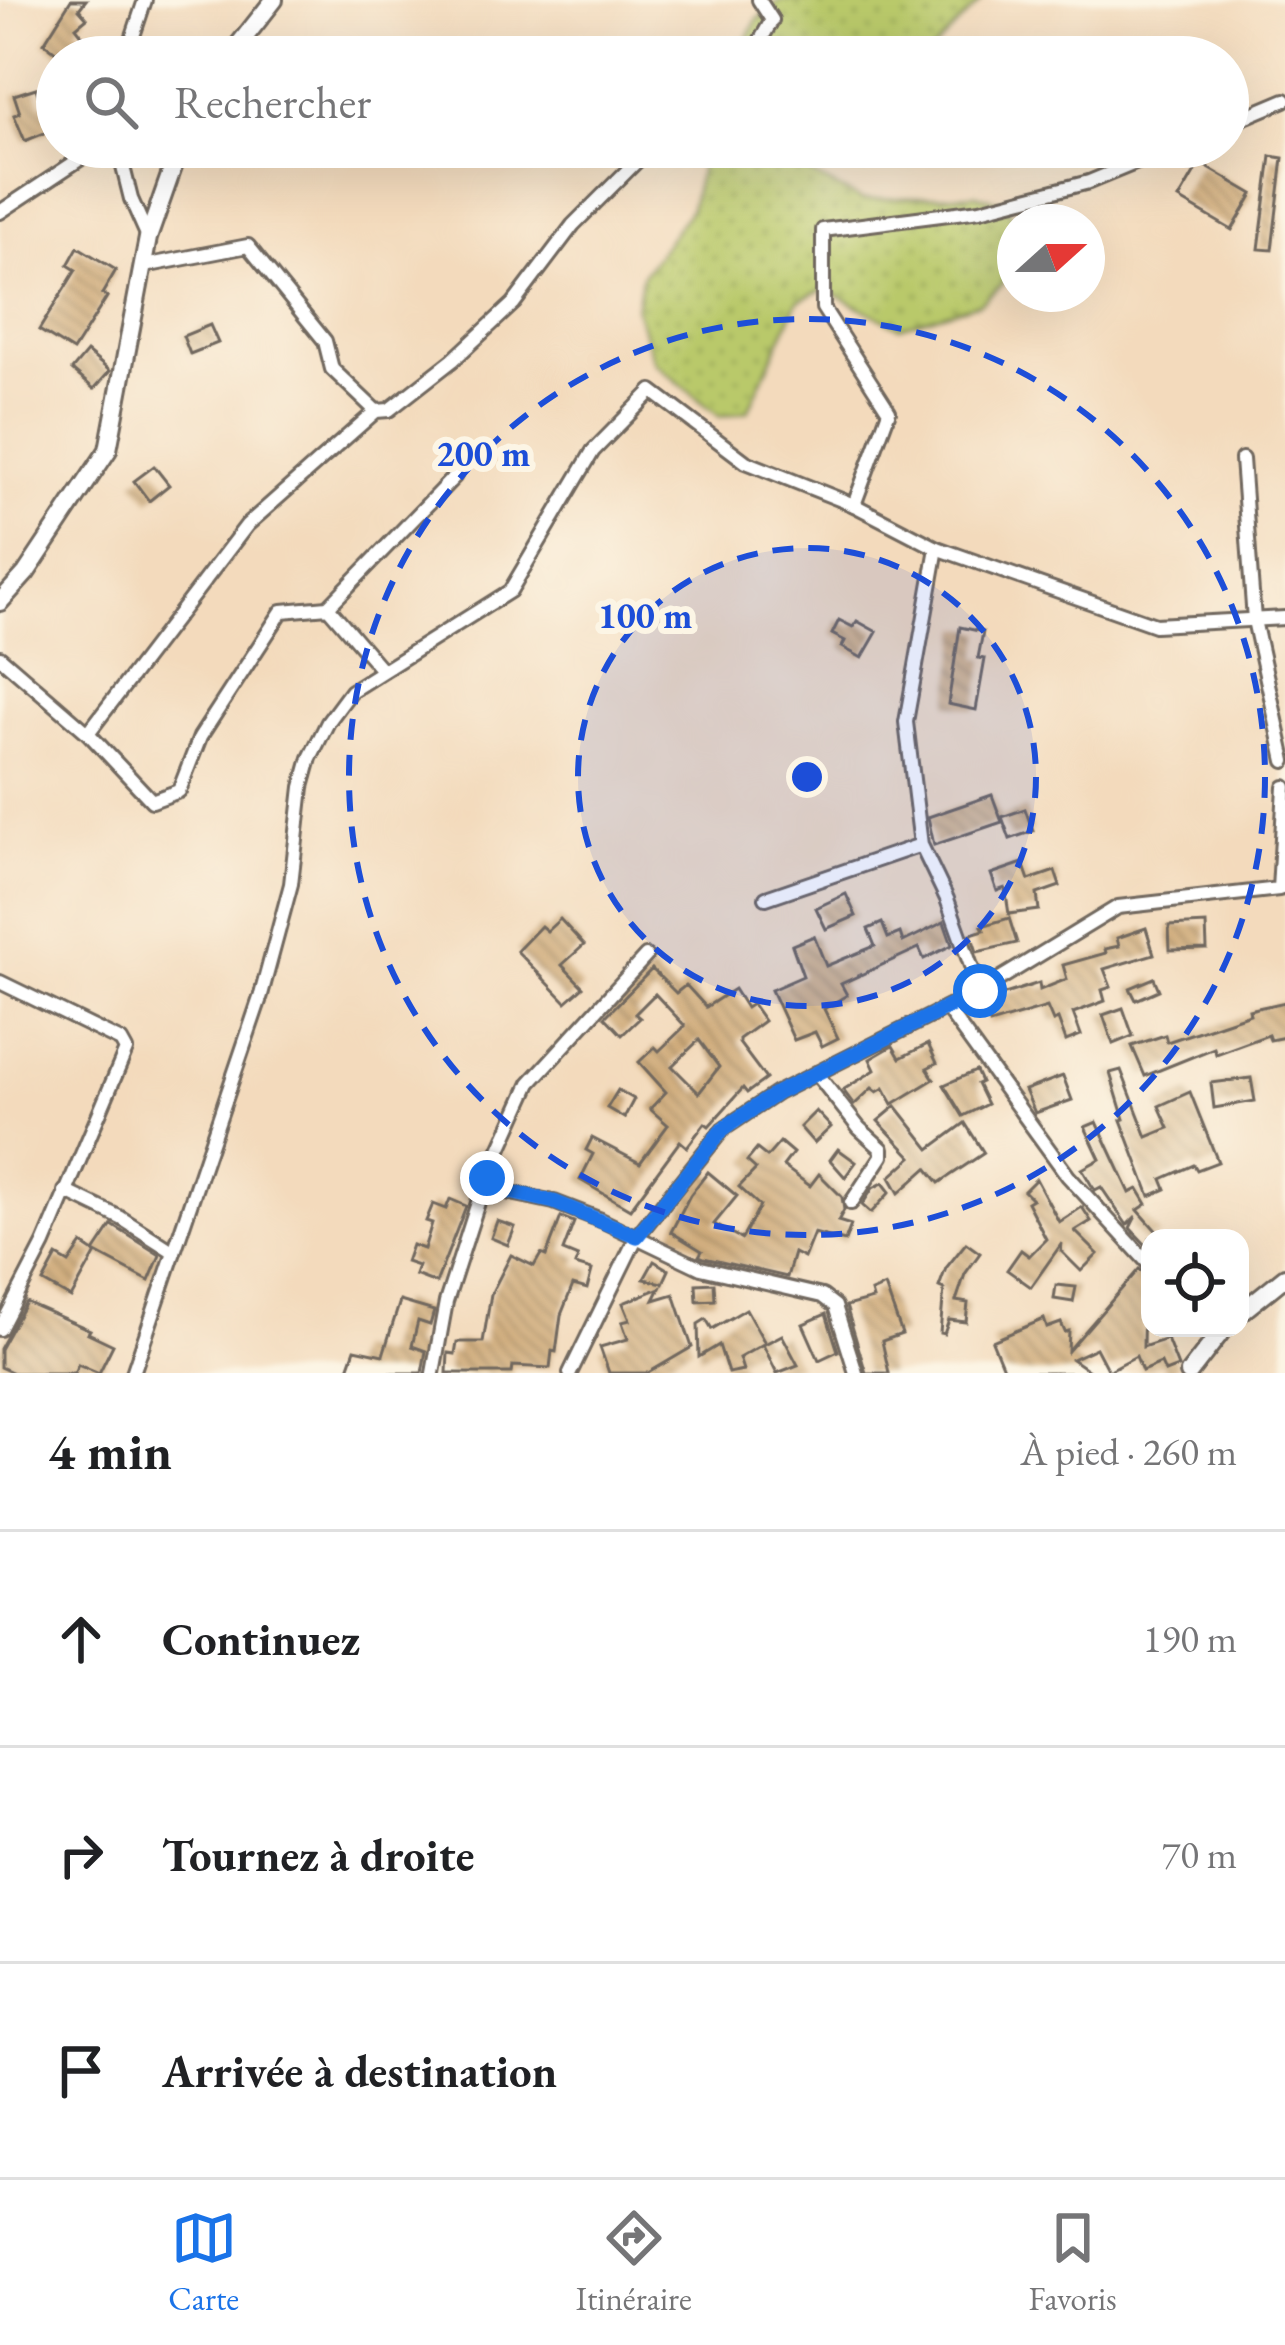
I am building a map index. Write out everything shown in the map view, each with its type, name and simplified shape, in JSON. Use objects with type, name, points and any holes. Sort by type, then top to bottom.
[{"type":"street","points":[[133,36],[146,0]]},
{"type":"street","points":[[246,36],[274,0]]},
{"type":"street","points":[[759,0],[772,20],[763,36]]},
{"type":"street","points":[[1249,115],[1285,100]]},
{"type":"street","points":[[0,212],[66,168]]},
{"type":"street","points":[[123,168],[148,238]]},
{"type":"street","points":[[0,602],[26,573],[108,450],[148,238],[173,168]]},
{"type":"street","points":[[88,733],[247,525],[376,411],[389,410],[453,360],[514,303],[573,225],[630,168]]},
{"type":"street","points":[[854,505],[889,411],[823,308],[823,230],[980,210],[1089,182],[1123,168]]},
{"type":"street","points":[[144,266],[248,246],[325,341],[332,369],[376,411]]},
{"type":"street","points":[[133,1373],[261,995],[291,884],[302,787],[328,722],[351,691],[511,591],[593,451],[652,391],[746,463],[854,505],[938,548],[1155,625],[1285,618]]},
{"type":"street","points":[[1242,459],[1254,620],[1285,761]]},
{"type":"street","points":[[0,657],[88,733],[152,801],[179,791],[200,737],[283,610],[328,607],[455,476]]},
{"type":"street","points":[[938,548],[907,722],[921,844],[947,899],[980,991]]},
{"type":"street","points":[[328,607],[382,670]]},
{"type":"street","points":[[570,1373],[637,1236],[723,1129],[777,1093],[980,991],[1118,907],[1279,889],[1285,787]]},
{"type":"street","points":[[766,898],[921,844]]},
{"type":"street","points":[[433,1373],[446,1302],[484,1186],[530,1083],[646,956]]},
{"type":"street","points":[[0,982],[121,1041],[126,1050],[44,1244],[0,1329]]},
{"type":"street","points":[[947,1009],[1068,1177],[1141,1255]]},
{"type":"street","points":[[816,1073],[859,1128],[883,1149],[851,1203]]},
{"type":"street","points":[[484,1186],[554,1202],[701,1268],[822,1296],[835,1306],[856,1373]]},
{"type":"street","points":[[65,1191],[121,1218],[174,1252]]},
{"type":"street","points":[[1249,1306],[1285,1277]]},
{"type":"street","points":[[1189,1373],[1216,1337]]},
{"type":"green space","points":[[780,0],[982,0],[947,36],[749,36],[757,20]]},
{"type":"green space","points":[[700,168],[807,168],[808,173],[862,200],[977,194],[1006,204],[997,204],[997,288],[980,303],[899,327],[824,289],[798,301],[748,411],[720,417],[654,362],[636,308],[642,276],[691,208]]},
{"type":"building","points":[[71,0],[86,0],[79,9],[87,18],[76,27],[83,36],[48,36]]},
{"type":"building","points":[[36,88],[36,137],[25,141],[14,115],[20,113],[14,95]]},
{"type":"building","points":[[1271,156],[1283,158],[1272,250],[1259,249]]},
{"type":"building","points":[[1197,168],[1209,168],[1253,194],[1232,230],[1179,199]]},
{"type":"building","points":[[78,247],[116,270],[102,294],[107,297],[73,351],[39,330],[76,270],[68,265]]},
{"type":"building","points":[[210,325],[218,343],[190,354],[183,336]]},
{"type":"building","points":[[87,352],[110,371],[94,389],[72,370]]},
{"type":"building","points":[[154,466],[169,485],[149,501],[134,481]]},
{"type":"building","points":[[839,620],[853,627],[857,621],[877,632],[862,658],[842,647],[845,641],[832,634]]},
{"type":"building","points":[[960,627],[983,632],[978,658],[985,659],[976,710],[948,704]]},
{"type":"building","points":[[992,795],[1002,822],[934,845],[928,817]]},
{"type":"building","points":[[1025,809],[1033,831],[1010,839],[1002,817]]},
{"type":"building","points":[[1023,863],[1029,880],[1055,871],[1060,886],[1037,894],[1039,910],[1009,914],[1005,888],[997,891],[991,874]]},
{"type":"building","points":[[846,894],[856,916],[826,929],[816,908]]},
{"type":"building","points":[[1009,918],[1017,943],[977,952],[971,934]]},
{"type":"building","points":[[560,919],[584,945],[562,965],[583,987],[566,1002],[517,951],[541,926],[547,931]]},
{"type":"building","points":[[944,922],[952,945],[924,959],[919,948],[841,984],[847,995],[824,1009],[838,1038],[822,1046],[815,1032],[794,1040],[771,990],[803,976],[792,945],[814,936],[826,966],[875,946],[868,929],[882,923],[888,938],[900,933],[903,942]]},
{"type":"building","points":[[1206,924],[1207,949],[1170,950],[1169,926]]},
{"type":"building","points":[[1146,928],[1154,954],[1104,969],[1111,987],[1102,990],[1105,1001],[1073,1013],[1081,1035],[1066,1041],[1058,1019],[1053,1021],[1047,1007],[990,1024],[983,1001],[1039,983],[1040,990],[1067,979],[1063,965],[1106,953],[1105,949],[1119,946],[1117,938]]},
{"type":"building","points":[[652,969],[676,993],[686,985],[706,1007],[734,989],[746,1008],[752,1004],[764,1021],[739,1043],[766,1079],[747,1093],[743,1088],[687,1147],[680,1141],[630,1209],[580,1180],[593,1154],[586,1150],[592,1138],[640,1163],[668,1125],[650,1109],[666,1092],[639,1062],[655,1047],[659,1051],[685,1026],[655,994],[622,1035],[605,1017]],"holes":[[[699,1040],[719,1067],[699,1093],[672,1066]]]},
{"type":"building","points":[[1154,978],[1159,990],[1136,1000],[1130,988]]},
{"type":"building","points":[[1285,1002],[1285,1037],[1270,1040],[1268,1035],[1216,1054],[1214,1048],[1145,1076],[1132,1046],[1165,1035],[1167,1042],[1250,1014],[1249,1010]]},
{"type":"building","points":[[1123,1008],[1133,1036],[1113,1044],[1103,1015]]},
{"type":"building","points":[[928,1044],[937,1063],[927,1068],[934,1079],[893,1104],[884,1088],[877,1092],[872,1088],[854,1105],[843,1090],[875,1070],[870,1059],[889,1048],[893,1046],[900,1058]]},
{"type":"building","points":[[1121,1070],[1147,1137],[1169,1128],[1159,1106],[1190,1092],[1218,1162],[1197,1170],[1194,1165],[1162,1179],[1166,1189],[1150,1196],[1121,1120],[1110,1073]]},
{"type":"building","points":[[976,1071],[987,1104],[963,1116],[944,1085]]},
{"type":"building","points":[[1063,1076],[1072,1100],[1035,1113],[1025,1090]]},
{"type":"building","points":[[1251,1078],[1255,1101],[1214,1108],[1211,1083]]},
{"type":"building","points":[[618,1090],[634,1099],[624,1118],[607,1108]]},
{"type":"building","points":[[896,1106],[930,1149],[965,1123],[984,1153],[939,1183],[927,1168],[899,1193],[890,1177],[912,1157],[878,1121]]},
{"type":"building","points":[[816,1111],[831,1127],[814,1143],[800,1127]]},
{"type":"building","points":[[1097,1122],[1130,1193],[1138,1189],[1147,1204],[1138,1210],[1155,1229],[1141,1229],[1141,1240],[1130,1228],[1136,1216],[1127,1225],[1082,1169],[1100,1159],[1085,1127]]},
{"type":"building","points":[[780,1142],[793,1153],[783,1166],[810,1186],[819,1174],[842,1197],[844,1210],[838,1221],[851,1225],[845,1241],[814,1233],[804,1258],[794,1253],[787,1277],[704,1258],[699,1256],[702,1251],[671,1232],[708,1172],[737,1196],[714,1224],[742,1239],[760,1206],[739,1187],[756,1169],[747,1161],[757,1149],[767,1157]]},
{"type":"building","points":[[838,1149],[856,1162],[845,1177],[830,1160]]},
{"type":"building","points":[[1036,1179],[1059,1222],[1082,1207],[1091,1221],[1075,1231],[1098,1254],[1081,1271],[1061,1251],[1062,1243],[1031,1287],[1007,1270],[1021,1250],[1029,1256],[1046,1239],[1027,1202],[1032,1199],[1024,1191]]},
{"type":"building","points":[[883,1183],[890,1192],[871,1213],[862,1205],[873,1188]]},
{"type":"building","points":[[450,1199],[466,1206],[436,1283],[415,1275],[418,1266],[406,1262],[412,1245],[424,1249],[433,1204],[446,1209]]},
{"type":"building","points":[[561,1217],[574,1222],[563,1251],[578,1257],[575,1265],[592,1270],[587,1289],[573,1285],[550,1368],[513,1366],[512,1373],[447,1373],[448,1353],[455,1354],[457,1342],[483,1342],[491,1294],[511,1255],[534,1266],[541,1254],[546,1256]]},
{"type":"building","points":[[497,1221],[515,1227],[508,1245],[491,1238]]},
{"type":"building","points":[[112,1225],[160,1255],[149,1281],[96,1253],[71,1298],[43,1282],[57,1256],[69,1263],[82,1244],[94,1252]]},
{"type":"building","points":[[966,1243],[980,1253],[965,1274],[956,1301],[968,1303],[966,1322],[949,1320],[944,1334],[940,1333],[944,1289],[939,1287],[946,1268]]},
{"type":"building","points":[[654,1261],[669,1270],[663,1283],[644,1279]]},
{"type":"building","points":[[1139,1269],[1143,1347],[1167,1339],[1178,1367],[1165,1372],[1161,1363],[1142,1371],[1136,1356],[1108,1371],[1096,1348],[1072,1359],[1092,1373],[1005,1373],[992,1341],[1044,1319],[1047,1328],[1061,1323],[1069,1331],[1068,1351]]},
{"type":"building","points":[[714,1283],[715,1300],[697,1301],[696,1284]]},
{"type":"building","points":[[1056,1285],[1076,1287],[1073,1302],[1054,1299]]},
{"type":"building","points":[[885,1286],[902,1334],[882,1341],[889,1373],[866,1373],[846,1306],[873,1299],[871,1292]]},
{"type":"building","points":[[660,1288],[654,1300],[674,1294],[692,1347],[648,1373],[609,1373],[600,1347],[628,1339],[622,1322],[630,1320],[623,1303]]},
{"type":"building","points":[[400,1301],[434,1311],[430,1325],[418,1321],[412,1346],[426,1351],[422,1373],[348,1369],[355,1349],[383,1355]]},
{"type":"building","points":[[26,1302],[113,1345],[99,1373],[78,1364],[74,1373],[13,1373],[0,1367],[0,1349]]},
{"type":"building","points":[[746,1309],[765,1343],[739,1358],[743,1370],[728,1373],[719,1345],[699,1357],[698,1324],[706,1319],[712,1329]]},
{"type":"building","points":[[826,1314],[838,1351],[819,1360],[803,1324]]},
{"type":"building","points":[[782,1335],[798,1365],[777,1373],[763,1345]]},
{"type":"route","points":[[487,1178],[484,1186],[554,1202],[637,1236],[723,1129],[777,1093],[980,991]]}]
